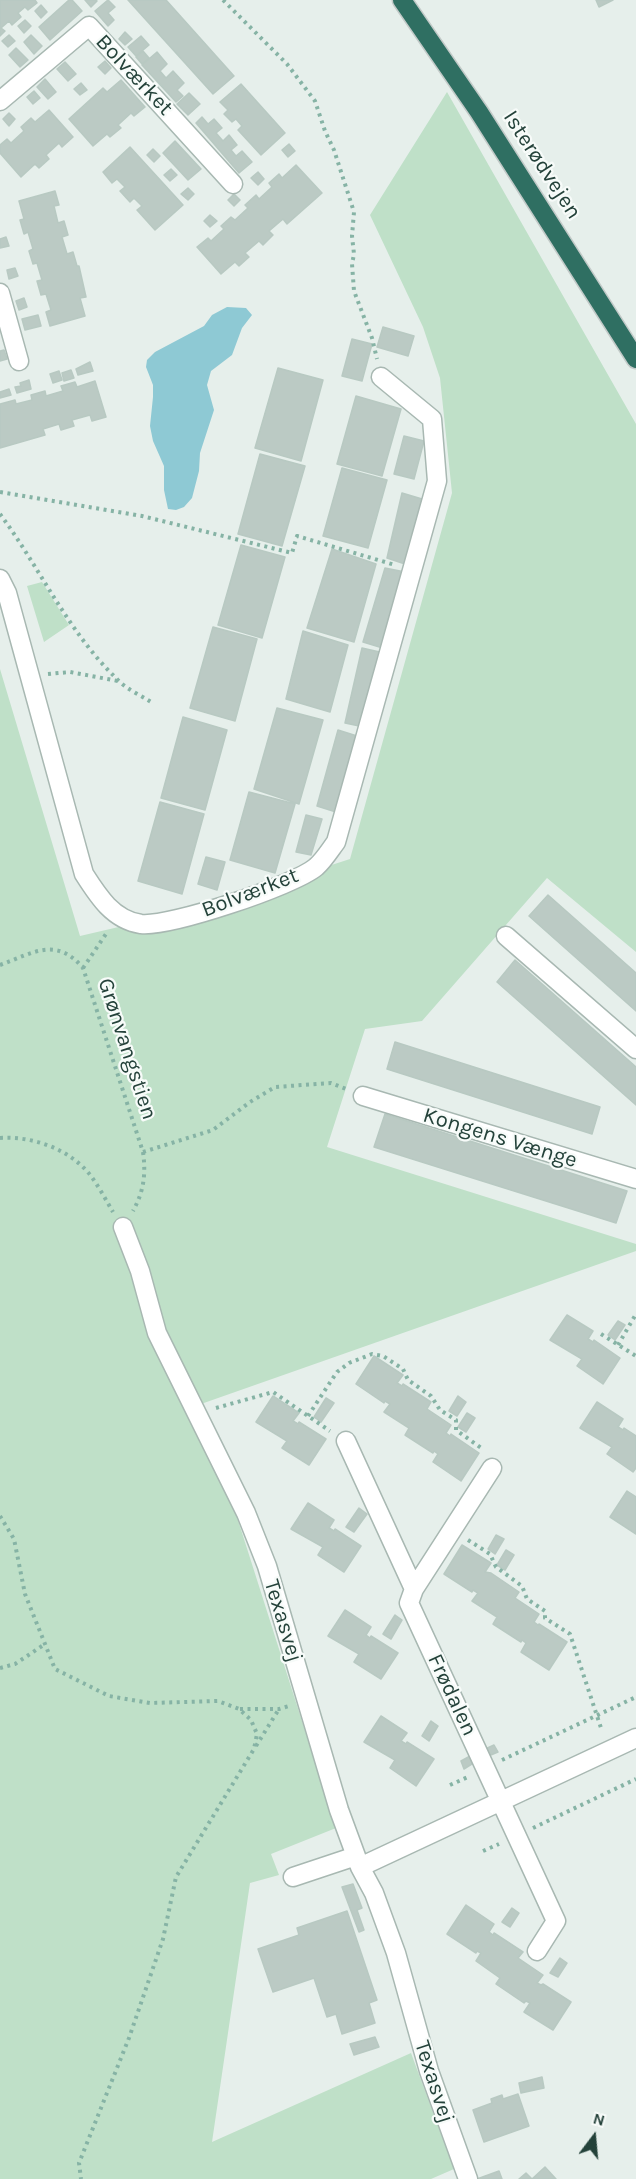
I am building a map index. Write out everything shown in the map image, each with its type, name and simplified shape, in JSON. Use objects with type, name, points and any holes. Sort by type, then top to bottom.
[{"type":"highway","name":"Isterødvejen","points":[[402,0],[479,112],[636,358]]},
{"type":"street","name":"Bolværket","points":[[0,101],[89,26],[233,184]]},
{"type":"street","points":[[0,293],[19,361]]},
{"type":"street","name":"Bolværket","points":[[0,579],[7,593],[84,874],[101,902],[119,915],[141,924],[184,918],[270,890],[315,867],[336,842],[437,481],[432,419],[381,377]]},
{"type":"street","points":[[506,936],[636,1049]]},
{"type":"street","name":"Kongens Vænge","points":[[363,1096],[636,1179]]},
{"type":"street","name":"Texasvej","points":[[123,1227],[140,1271],[157,1332],[246,1513],[267,1566],[339,1809],[358,1862],[374,1893],[396,1953],[429,2071],[468,2179]]},
{"type":"street","name":"Frødalen","points":[[346,1441],[414,1588],[409,1603],[556,1921],[537,1951]]},
{"type":"street","points":[[414,1588],[492,1468]]},
{"type":"street","points":[[293,1877],[358,1862],[501,1802],[636,1738]]},
{"type":"path","points":[[223,0],[287,64],[315,101],[354,212],[352,264],[354,291],[372,338],[381,377]]},
{"type":"path","points":[[0,492],[142,516],[292,553],[297,536],[412,570]]},
{"type":"path","points":[[0,514],[23,544],[81,639],[118,681],[151,702]]},
{"type":"path","points":[[31,681],[47,674],[70,672],[118,681]]},
{"type":"path","points":[[83,968],[119,915]]},
{"type":"path","name":"Grønvangstien","points":[[0,964],[45,949],[63,950],[83,968],[142,1152],[145,1173],[142,1190],[123,1227]]},
{"type":"path","points":[[142,1152],[213,1130],[250,1102],[275,1087],[332,1083],[363,1096]]},
{"type":"path","points":[[0,1138],[42,1142],[70,1156],[90,1175],[123,1227]]},
{"type":"path","points":[[618,1344],[636,1314]]},
{"type":"path","points":[[601,1334],[636,1356]]},
{"type":"path","points":[[308,1416],[337,1372],[349,1363],[372,1354],[383,1356],[403,1369],[408,1380],[431,1396],[440,1410],[456,1420],[456,1430],[484,1448],[492,1468]]},
{"type":"path","points":[[196,1413],[273,1392],[346,1441]]},
{"type":"path","points":[[0,1516],[14,1539],[25,1594],[55,1669],[109,1696],[150,1703],[218,1701],[239,1709],[251,1719],[257,1734],[254,1749]]},
{"type":"path","points":[[452,1530],[490,1554],[496,1567],[522,1586],[527,1599],[545,1611],[545,1618],[570,1634],[609,1751]]},
{"type":"path","points":[[0,1668],[15,1664],[45,1644]]},
{"type":"path","points":[[450,1785],[636,1697]]},
{"type":"path","points":[[239,1709],[279,1709],[307,1700]]},
{"type":"path","points":[[81,2179],[79,2163],[129,2038],[159,1950],[176,1877],[279,1709]]},
{"type":"path","points":[[483,1851],[636,1779]]},
{"type":"green space","points":[[447,92],[636,424],[636,952],[547,878],[422,1021],[365,1029],[327,1147],[636,1244],[636,1251],[201,1404],[336,1828],[271,1854],[279,1875],[250,1883],[212,2142],[411,2053],[454,2169],[431,2179],[0,2179],[0,669],[80,936],[196,909],[350,859],[452,493],[440,378],[423,327],[370,215]]},
{"type":"green space","points":[[42,582],[69,625],[44,642],[27,586]]},
{"type":"water","points":[[227,307],[246,308],[252,315],[242,328],[232,355],[211,371],[207,385],[214,410],[200,453],[199,471],[192,498],[184,507],[176,510],[168,509],[164,490],[164,466],[153,441],[150,426],[153,385],[146,367],[147,360],[155,352],[204,326],[212,315]]},
{"type":"building","points":[[0,0],[35,0],[37,3],[28,10],[25,7],[18,13],[21,17],[12,25],[9,21],[1,28],[5,31],[0,36]]},
{"type":"building","points":[[69,0],[72,0],[82,11],[50,40],[39,27]]},
{"type":"building","points":[[85,0],[96,0],[97,1],[91,7]]},
{"type":"building","points":[[108,0],[115,7],[108,13],[114,20],[108,26],[95,11]]},
{"type":"building","points":[[128,0],[166,0],[234,76],[213,94]]},
{"type":"building","points":[[596,0],[613,0],[599,7]]},
{"type":"building","points":[[41,5],[47,12],[41,18],[35,11]]},
{"type":"building","points":[[25,20],[31,26],[24,33],[18,26]]},
{"type":"building","points":[[125,32],[132,39],[125,45],[119,39]]},
{"type":"building","points":[[9,35],[15,41],[8,47],[2,41]]},
{"type":"building","points":[[31,35],[42,46],[34,54],[24,42]]},
{"type":"building","points":[[141,36],[149,45],[136,56],[128,47]]},
{"type":"building","points":[[16,48],[28,60],[20,67],[9,55]]},
{"type":"building","points":[[143,51],[149,58],[142,64],[136,57]]},
{"type":"building","points":[[157,52],[167,64],[160,71],[166,78],[173,71],[184,83],[177,90],[183,96],[176,102],[142,65]]},
{"type":"building","points":[[105,61],[111,68],[105,74],[98,67]]},
{"type":"building","points":[[65,62],[76,74],[68,81],[57,69]]},
{"type":"building","points":[[45,79],[56,92],[48,99],[37,87]]},
{"type":"building","points":[[121,80],[145,107],[134,116],[131,113],[118,125],[121,128],[110,137],[107,134],[93,146],[69,119],[103,88],[107,92]]},
{"type":"building","points":[[81,83],[87,90],[80,95],[74,89]]},
{"type":"building","points":[[241,84],[285,133],[261,155],[238,130],[242,126],[236,119],[232,122],[224,114],[228,110],[220,102]]},
{"type":"building","points":[[34,91],[40,98],[33,104],[27,97]]},
{"type":"building","points":[[189,93],[200,104],[188,115],[177,104]]},
{"type":"building","points":[[49,110],[73,137],[62,147],[59,143],[46,155],[49,159],[39,168],[35,164],[21,177],[0,153],[0,145],[7,139],[11,143],[24,131],[21,127],[31,118],[35,122]]},
{"type":"building","points":[[9,113],[15,119],[9,126],[3,119]]},
{"type":"building","points":[[202,117],[208,124],[214,119],[222,128],[216,133],[223,141],[229,135],[237,145],[231,150],[236,156],[242,151],[252,162],[239,173],[196,123]]},
{"type":"building","points":[[175,141],[201,169],[188,180],[163,153]]},
{"type":"building","points":[[289,144],[295,151],[288,157],[282,150]]},
{"type":"building","points":[[130,147],[183,205],[155,230],[137,210],[142,206],[134,198],[130,202],[120,191],[125,187],[117,179],[112,183],[103,172]]},
{"type":"building","points":[[153,149],[160,156],[154,162],[147,155]]},
{"type":"building","points":[[296,165],[322,193],[287,224],[283,219],[269,231],[273,235],[263,245],[259,241],[245,253],[249,257],[239,266],[235,262],[221,274],[197,247],[208,238],[211,241],[224,229],[221,226],[231,217],[235,220],[248,208],[245,205],[256,195],[259,199],[272,187],[269,183],[279,174],[282,178]]},
{"type":"building","points":[[171,169],[177,175],[170,181],[164,175]]},
{"type":"building","points":[[258,172],[264,179],[258,185],[251,178]]},
{"type":"building","points":[[188,188],[194,194],[188,200],[181,194]]},
{"type":"building","points":[[55,191],[59,205],[54,206],[58,223],[64,221],[68,235],[62,237],[67,254],[73,252],[77,266],[79,266],[86,297],[80,298],[85,316],[50,326],[46,312],[51,310],[46,294],[41,295],[37,281],[42,280],[37,263],[33,264],[29,251],[33,249],[28,232],[24,234],[20,220],[24,219],[19,201]]},
{"type":"building","points":[[234,194],[240,200],[234,206],[228,200]]},
{"type":"building","points":[[210,215],[217,221],[210,227],[204,221]]},
{"type":"building","points":[[6,237],[9,246],[0,248],[0,239]]},
{"type":"building","points":[[15,268],[18,276],[9,279],[7,270]]},
{"type":"building","points":[[24,298],[27,307],[19,310],[16,301]]},
{"type":"building","points":[[38,315],[41,326],[25,330],[22,319]]},
{"type":"building","points":[[383,327],[414,336],[408,356],[377,347]]},
{"type":"building","points":[[352,339],[372,344],[362,381],[342,376]]},
{"type":"building","points":[[4,350],[7,359],[0,361],[0,351]]},
{"type":"building","points":[[90,362],[93,371],[78,375],[76,369]]},
{"type":"building","points":[[278,368],[323,380],[301,461],[255,448]]},
{"type":"building","points":[[71,370],[74,378],[64,381],[62,373]]},
{"type":"building","points":[[59,371],[62,380],[53,383],[50,374]]},
{"type":"building","points":[[29,380],[31,389],[17,393],[15,387]]},
{"type":"building","points":[[95,381],[106,417],[92,421],[90,415],[72,420],[74,426],[61,430],[59,424],[43,429],[45,435],[0,448],[0,404],[15,400],[16,404],[32,400],[31,395],[45,391],[46,396],[63,391],[61,386],[75,382],[77,387]]},
{"type":"building","points":[[9,389],[11,395],[0,398],[0,392]]},
{"type":"building","points":[[356,396],[401,409],[382,476],[337,464]]},
{"type":"building","points":[[404,436],[424,441],[414,479],[394,474]]},
{"type":"building","points":[[260,454],[305,466],[282,546],[238,534]]},
{"type":"building","points":[[342,468],[387,480],[368,548],[323,536]]},
{"type":"building","points":[[402,493],[422,499],[405,564],[387,558]]},
{"type":"building","points":[[241,545],[285,557],[262,638],[218,625]]},
{"type":"building","points":[[332,549],[376,564],[354,642],[307,628]]},
{"type":"building","points":[[385,568],[405,572],[386,649],[363,642]]},
{"type":"building","points":[[213,627],[257,639],[235,721],[190,708]]},
{"type":"building","points":[[303,631],[348,645],[330,712],[286,699]]},
{"type":"building","points":[[362,648],[384,653],[364,727],[345,723]]},
{"type":"building","points":[[277,708],[323,720],[299,804],[254,789]]},
{"type":"building","points":[[183,717],[227,730],[205,810],[161,798]]},
{"type":"building","points":[[338,730],[357,736],[336,812],[317,806]]},
{"type":"building","points":[[249,792],[295,804],[275,873],[230,860]]},
{"type":"building","points":[[160,802],[204,814],[182,894],[138,881]]},
{"type":"building","points":[[306,815],[322,819],[311,855],[296,852]]},
{"type":"building","points":[[206,857],[225,862],[217,890],[198,884]]},
{"type":"building","points":[[548,895],[636,973],[636,1011],[529,916]]},
{"type":"building","points":[[515,960],[636,1067],[636,1105],[497,982]]},
{"type":"building","points":[[395,1042],[600,1107],[592,1134],[387,1069]]},
{"type":"building","points":[[385,1114],[627,1191],[616,1223],[374,1147]]},
{"type":"building","points":[[567,1315],[593,1331],[588,1339],[593,1342],[594,1340],[620,1358],[603,1384],[577,1366],[582,1359],[550,1340]]},
{"type":"building","points":[[618,1321],[625,1325],[615,1340],[608,1335]]},
{"type":"building","points":[[374,1356],[403,1375],[397,1383],[402,1386],[403,1384],[431,1402],[427,1409],[451,1425],[446,1433],[479,1453],[461,1481],[433,1462],[438,1454],[405,1435],[409,1428],[384,1412],[390,1404],[385,1401],[384,1403],[356,1384]]},
{"type":"building","points":[[273,1396],[299,1413],[293,1421],[298,1424],[299,1422],[326,1439],[309,1465],[282,1448],[287,1441],[256,1422]]},
{"type":"building","points":[[458,1396],[466,1402],[457,1416],[449,1411]]},
{"type":"building","points":[[326,1398],[334,1403],[321,1422],[314,1417]]},
{"type":"building","points":[[597,1402],[623,1419],[618,1427],[636,1436],[636,1468],[633,1472],[607,1454],[612,1447],[580,1428]]},
{"type":"building","points":[[467,1413],[475,1418],[466,1432],[458,1427]]},
{"type":"building","points":[[627,1491],[636,1497],[636,1534],[610,1517]]},
{"type":"building","points":[[308,1503],[334,1520],[329,1528],[334,1531],[335,1529],[361,1546],[344,1572],[318,1555],[323,1547],[291,1529]]},
{"type":"building","points":[[359,1508],[367,1514],[354,1532],[346,1527]]},
{"type":"building","points":[[496,1535],[504,1539],[495,1554],[488,1549]]},
{"type":"building","points":[[462,1545],[491,1563],[485,1572],[491,1573],[519,1592],[515,1598],[539,1614],[534,1622],[567,1642],[549,1670],[521,1652],[526,1643],[493,1624],[497,1617],[472,1601],[478,1593],[473,1590],[472,1592],[444,1574]]},
{"type":"building","points":[[506,1550],[514,1555],[505,1570],[497,1565]]},
{"type":"building","points":[[345,1610],[371,1627],[366,1635],[398,1653],[381,1679],[354,1662],[359,1654],[328,1636]]},
{"type":"building","points":[[395,1615],[402,1620],[391,1639],[383,1634]]},
{"type":"building","points":[[381,1716],[407,1733],[401,1741],[406,1744],[407,1742],[434,1759],[416,1786],[390,1768],[395,1760],[364,1742]]},
{"type":"building","points":[[431,1721],[438,1726],[429,1741],[422,1736]]},
{"type":"building","points":[[494,1745],[498,1752],[486,1757],[483,1750]]},
{"type":"building","points":[[472,1755],[475,1762],[464,1769],[461,1761]]},
{"type":"building","points":[[353,1884],[362,1908],[357,1910],[364,1930],[359,1932],[342,1887]]},
{"type":"building","points":[[466,1905],[494,1924],[489,1932],[523,1952],[518,1958],[543,1975],[537,1983],[543,1984],[571,2002],[553,2030],[524,2012],[530,2003],[526,2001],[524,2003],[496,1984],[500,1978],[476,1961],[481,1953],[477,1951],[476,1953],[447,1934]]},
{"type":"building","points":[[512,1908],[519,1913],[510,1927],[502,1922]]},
{"type":"building","points":[[347,1911],[377,2000],[369,2003],[375,2023],[342,2034],[336,2014],[327,2017],[314,1978],[273,1992],[258,1949],[299,1935],[297,1928]]},
{"type":"building","points":[[560,1958],[567,1963],[558,1977],[550,1973]]},
{"type":"building","points":[[375,2037],[379,2047],[354,2055],[350,2044]]},
{"type":"building","points":[[542,2077],[544,2088],[521,2093],[519,2083]]},
{"type":"building","points":[[518,2094],[529,2126],[484,2142],[473,2110],[492,2103],[491,2099],[502,2095],[503,2099]]},
{"type":"building","points":[[545,2167],[556,2179],[532,2179]]},
{"type":"building","points":[[499,2171],[502,2179],[477,2179]]},
{"type":"building","points":[[526,2173],[532,2179],[519,2179]]}]
